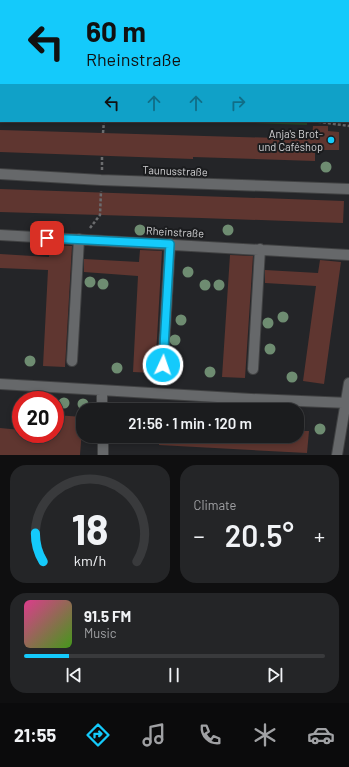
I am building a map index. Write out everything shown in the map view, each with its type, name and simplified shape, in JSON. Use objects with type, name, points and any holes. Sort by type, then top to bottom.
[{"type":"street","name":"Taunusstraße","points":[[0,174],[101,180],[349,189]]},
{"type":"street","name":"Rheinstraße","points":[[0,235],[349,255]]},
{"type":"street","points":[[72,361],[79,239]]},
{"type":"street","points":[[163,365],[170,244]]},
{"type":"street","points":[[253,369],[260,249]]},
{"type":"street","points":[[336,455],[347,403],[349,383]]},
{"type":"street","points":[[0,384],[102,391],[347,403]]},
{"type":"street","points":[[102,391],[102,403]]},
{"type":"street","points":[[102,443],[103,455]]},
{"type":"path","points":[[103,133],[104,122]]},
{"type":"path","points":[[320,122],[349,126]]},
{"type":"path","points":[[92,226],[100,215],[101,180]]},
{"type":"green space","points":[[230,122],[307,122],[307,125]]},
{"type":"building","points":[[313,126],[328,126],[328,131],[339,132],[339,150],[315,150],[315,161],[193,157],[193,159],[0,152],[0,130],[312,139]]},
{"type":"building","points":[[0,189],[344,201],[343,223],[0,212]]},
{"type":"building","points":[[50,245],[72,246],[65,367],[43,366],[48,270],[0,268],[0,254],[49,257]]},
{"type":"building","points":[[140,250],[162,251],[155,373],[133,372],[138,276],[84,272],[84,259],[139,262]]},
{"type":"building","points":[[230,255],[253,256],[245,378],[222,377]]},
{"type":"building","points":[[320,260],[341,262],[324,384],[303,381],[316,286],[265,283],[265,270],[318,273]]},
{"type":"building","points":[[64,416],[76,416],[76,443],[81,443],[80,455],[0,455],[0,428],[12,429],[12,443],[64,443]]},
{"type":"building","points":[[304,431],[309,431],[307,453],[159,445],[159,443],[304,443]]},
{"type":"place","name":"Anja's Brot- und Caféshop","points":[[331,140]]},
{"type":"route","points":[[47,238],[170,244],[163,365]]}]
